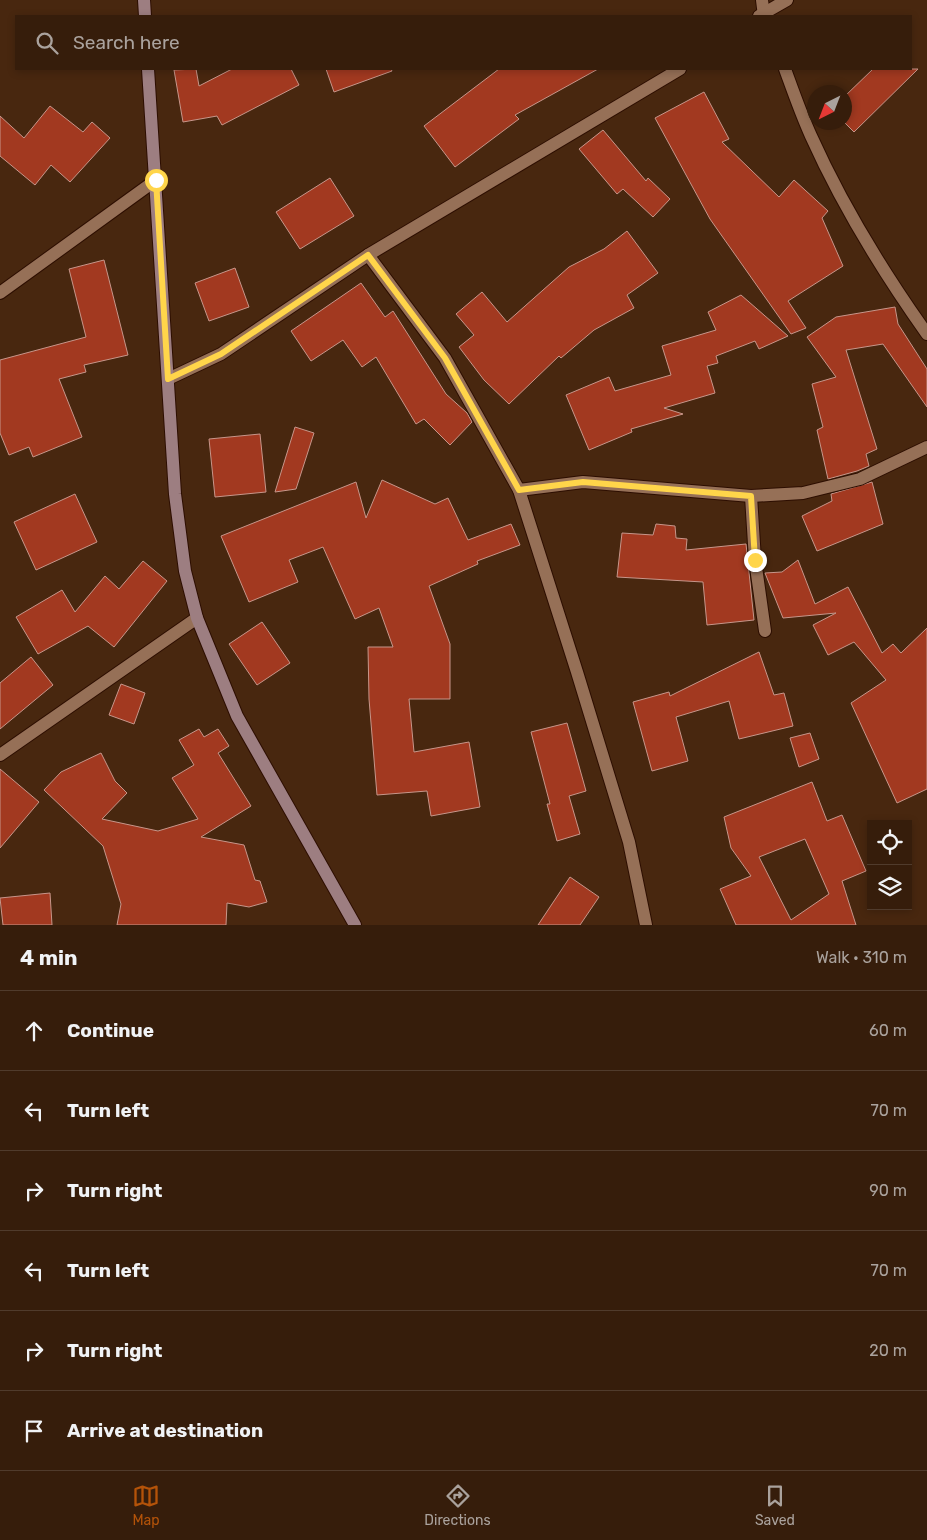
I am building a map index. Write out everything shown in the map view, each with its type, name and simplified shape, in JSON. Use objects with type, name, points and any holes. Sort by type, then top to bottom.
[{"type":"street","points":[[144,0],[145,15]]},
{"type":"street","points":[[762,0],[762,15]]},
{"type":"street","points":[[762,15],[787,0]]},
{"type":"street","points":[[148,70],[175,494],[185,571],[197,618],[237,716],[355,925]]},
{"type":"street","points":[[168,379],[221,354],[368,255],[678,70]]},
{"type":"street","points":[[784,70],[811,136],[848,208],[898,293],[927,334]]},
{"type":"street","points":[[0,293],[156,180]]},
{"type":"street","points":[[368,255],[445,358],[519,490],[577,672],[628,842],[646,925]]},
{"type":"street","points":[[519,490],[583,482],[751,496],[803,493],[860,479],[927,447]]},
{"type":"street","points":[[751,496],[755,560],[765,631]]},
{"type":"street","points":[[0,755],[197,618]]},
{"type":"building","points":[[918,69],[854,132],[852,130],[852,89],[872,70]]},
{"type":"building","points":[[174,70],[196,70],[199,86],[230,70],[292,70],[299,85],[222,125],[217,116],[183,122]]},
{"type":"building","points":[[326,70],[392,71],[334,92]]},
{"type":"building","points":[[498,70],[596,70],[515,115],[519,119],[455,167],[424,126]]},
{"type":"building","points":[[704,92],[729,139],[722,142],[779,197],[794,180],[828,211],[822,218],[843,266],[788,301],[806,328],[791,334],[710,219],[655,118]]},
{"type":"building","points":[[50,106],[83,132],[92,122],[110,138],[70,182],[51,165],[35,185],[0,156],[0,116],[24,138]]},
{"type":"building","points":[[603,130],[646,181],[648,178],[670,199],[653,217],[623,189],[617,194],[579,149]]},
{"type":"building","points":[[330,178],[354,216],[300,249],[276,212]]},
{"type":"building","points":[[627,231],[658,273],[627,295],[634,308],[594,330],[561,358],[559,356],[509,404],[484,380],[459,347],[474,335],[456,314],[482,292],[507,322],[569,267],[604,249]]},
{"type":"building","points":[[104,260],[128,355],[84,365],[86,372],[59,379],[82,437],[33,457],[29,447],[9,455],[0,433],[0,360],[86,337],[69,269]]},
{"type":"building","points":[[235,268],[249,307],[209,321],[195,283]]},
{"type":"building","points":[[361,283],[385,317],[393,311],[446,394],[467,413],[472,422],[450,445],[424,419],[416,424],[376,357],[362,367],[343,340],[311,361],[291,331]]},
{"type":"building","points":[[741,295],[788,336],[759,349],[755,341],[716,356],[718,363],[707,366],[715,393],[664,408],[683,414],[631,429],[632,432],[589,450],[566,395],[609,377],[615,391],[671,375],[662,346],[716,330],[708,312]]},
{"type":"building","points":[[895,307],[898,324],[927,369],[927,407],[883,344],[846,350],[877,449],[866,454],[869,466],[828,479],[817,430],[823,427],[812,384],[836,377],[807,337],[836,317]]},
{"type":"building","points":[[295,427],[314,433],[296,489],[275,492]]},
{"type":"building","points":[[260,434],[266,492],[215,497],[209,439]]},
{"type":"building","points":[[382,480],[435,504],[448,498],[468,540],[511,524],[520,545],[477,561],[478,564],[429,586],[450,644],[450,699],[409,699],[414,752],[469,742],[480,807],[431,816],[427,791],[377,795],[369,699],[368,647],[393,647],[379,608],[355,619],[323,547],[289,560],[298,582],[249,602],[221,536],[356,482],[366,518]]},
{"type":"building","points":[[872,482],[883,524],[817,551],[802,516],[832,501],[831,494]]},
{"type":"building","points":[[75,494],[97,542],[36,570],[14,522]]},
{"type":"building","points":[[656,524],[675,526],[676,538],[687,539],[686,550],[746,544],[754,620],[707,625],[703,582],[617,577],[622,533],[653,535]]},
{"type":"building","points":[[798,560],[815,604],[848,587],[882,653],[893,644],[901,653],[927,628],[927,789],[897,803],[851,703],[886,680],[854,642],[828,655],[813,625],[836,613],[783,618],[765,573],[782,572]]},
{"type":"building","points":[[143,561],[167,581],[114,647],[88,626],[38,654],[16,617],[62,590],[75,612],[105,576],[119,589]]},
{"type":"building","points":[[262,622],[290,663],[257,685],[229,644]]},
{"type":"building","points":[[759,652],[774,695],[784,693],[793,726],[739,739],[729,701],[676,717],[688,761],[652,771],[633,702],[669,692],[670,696]]},
{"type":"building","points":[[31,657],[53,685],[0,729],[0,683]]},
{"type":"building","points":[[121,684],[145,693],[134,724],[109,715]]},
{"type":"building","points":[[567,723],[586,791],[569,796],[580,834],[557,841],[547,804],[550,804],[531,732]]},
{"type":"building","points":[[199,729],[204,737],[218,729],[229,746],[218,753],[251,806],[201,837],[244,845],[255,880],[260,881],[267,902],[249,907],[227,903],[226,925],[117,925],[121,904],[103,846],[44,790],[61,772],[101,753],[115,781],[127,793],[102,819],[158,831],[198,819],[172,778],[194,765],[179,740]]},
{"type":"building","points":[[810,733],[819,759],[799,767],[790,738]]},
{"type":"building","points":[[0,769],[39,802],[0,848]]},
{"type":"building","points":[[812,782],[827,821],[842,815],[866,871],[842,881],[856,925],[736,925],[720,889],[751,876],[731,848],[724,817]],"holes":[[[805,839],[829,894],[791,920],[759,857]]]},
{"type":"building","points":[[570,877],[599,897],[580,925],[538,925]]},
{"type":"building","points":[[50,893],[52,925],[3,925],[0,898]]},
{"type":"route","points":[[156,180],[168,379],[221,354],[368,255],[445,358],[519,490],[583,482],[751,496],[755,560]]}]
